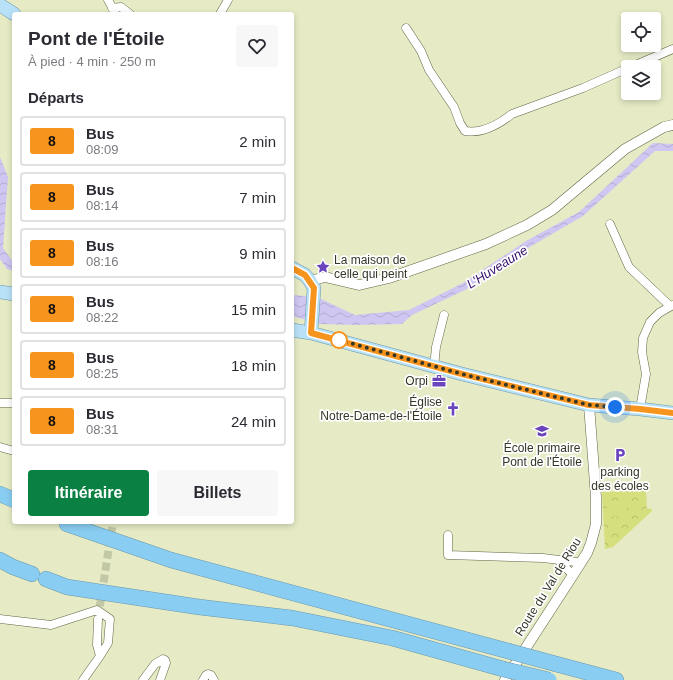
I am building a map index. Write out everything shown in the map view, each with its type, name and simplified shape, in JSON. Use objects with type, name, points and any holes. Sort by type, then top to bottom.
[{"type":"highway","points":[[0,494],[12,499]]},
{"type":"highway","points":[[67,524],[171,560],[616,680]]},
{"type":"highway","points":[[0,560],[13,567],[32,574]]},
{"type":"highway","points":[[46,580],[67,587],[199,607],[292,618],[392,638],[504,674],[549,680]]},
{"type":"main road","points":[[0,5],[12,13]]},
{"type":"main road","points":[[294,269],[305,275],[312,285],[311,329]]},
{"type":"main road","points":[[0,292],[12,294]]},
{"type":"main road","points":[[294,330],[311,329],[434,366],[589,405],[673,413]]},
{"type":"street","points":[[221,12],[228,0]]},
{"type":"street","points":[[112,7],[121,7],[127,12]]},
{"type":"street","points":[[406,28],[421,51],[429,70],[454,107],[460,124],[465,131],[473,133],[486,130],[503,121],[512,114],[583,88],[621,71]]},
{"type":"street","points":[[647,60],[673,49]]},
{"type":"street","points":[[312,285],[324,277],[359,285],[389,278],[486,244],[527,226],[552,210],[625,149],[664,127],[673,125]]},
{"type":"street","points":[[610,224],[629,267],[672,306],[659,313],[650,322],[643,338],[642,352],[646,374],[640,409]]},
{"type":"street","points":[[434,366],[436,347],[444,315]]},
{"type":"street","points":[[0,403],[12,403]]},
{"type":"street","name":"Route du Val de Riou","points":[[504,674],[543,623],[580,564],[591,543],[596,524],[595,486],[589,405]]},
{"type":"street","points":[[0,447],[12,451]]},
{"type":"street","points":[[448,535],[448,554],[543,558],[576,562],[580,564]]},
{"type":"street","points":[[559,561],[573,575]]},
{"type":"street","points":[[0,619],[5,621],[51,625],[97,610],[110,619],[108,643],[83,680]]},
{"type":"street","points":[[98,618],[97,645],[100,656]]},
{"type":"street","points":[[143,680],[155,664],[163,659],[166,663],[160,680]]},
{"type":"street","points":[[203,680],[208,674],[211,675],[214,680]]},
{"type":"green space","points":[[646,490],[647,509],[651,508],[652,511],[613,547],[605,549],[602,492]]},
{"type":"green space","points":[[627,503],[627,516],[607,517],[607,505]]},
{"type":"water","name":"L'Huveaune","points":[[653,143],[673,144],[673,151],[655,151],[583,216],[528,248],[465,290],[412,315],[402,324],[320,324],[294,317],[294,295],[317,297],[355,315],[409,310],[463,283],[526,241],[579,212]]},
{"type":"water","points":[[0,157],[8,177],[3,248],[12,260],[12,270],[7,269],[0,259]]},
{"type":"tunnel","points":[[98,618],[113,524]]},
{"type":"bus line","name":"8","points":[[294,269],[305,275],[314,288],[311,333],[462,374],[589,405],[673,413]]},
{"type":"place","name":"La maison de celle qui peint","points":[[323,267]]},
{"type":"place","name":"Orpi","points":[[439,381]]},
{"type":"place","name":"Église Notre-Dame-de-l'Étoile","points":[[453,409]]},
{"type":"place","name":"École primaire Pont de l'Étoile","points":[[542,431]]},
{"type":"place","name":"parking des écoles","points":[[620,455]]},
{"type":"route","points":[[339,340],[462,374],[589,405],[615,407]]}]
